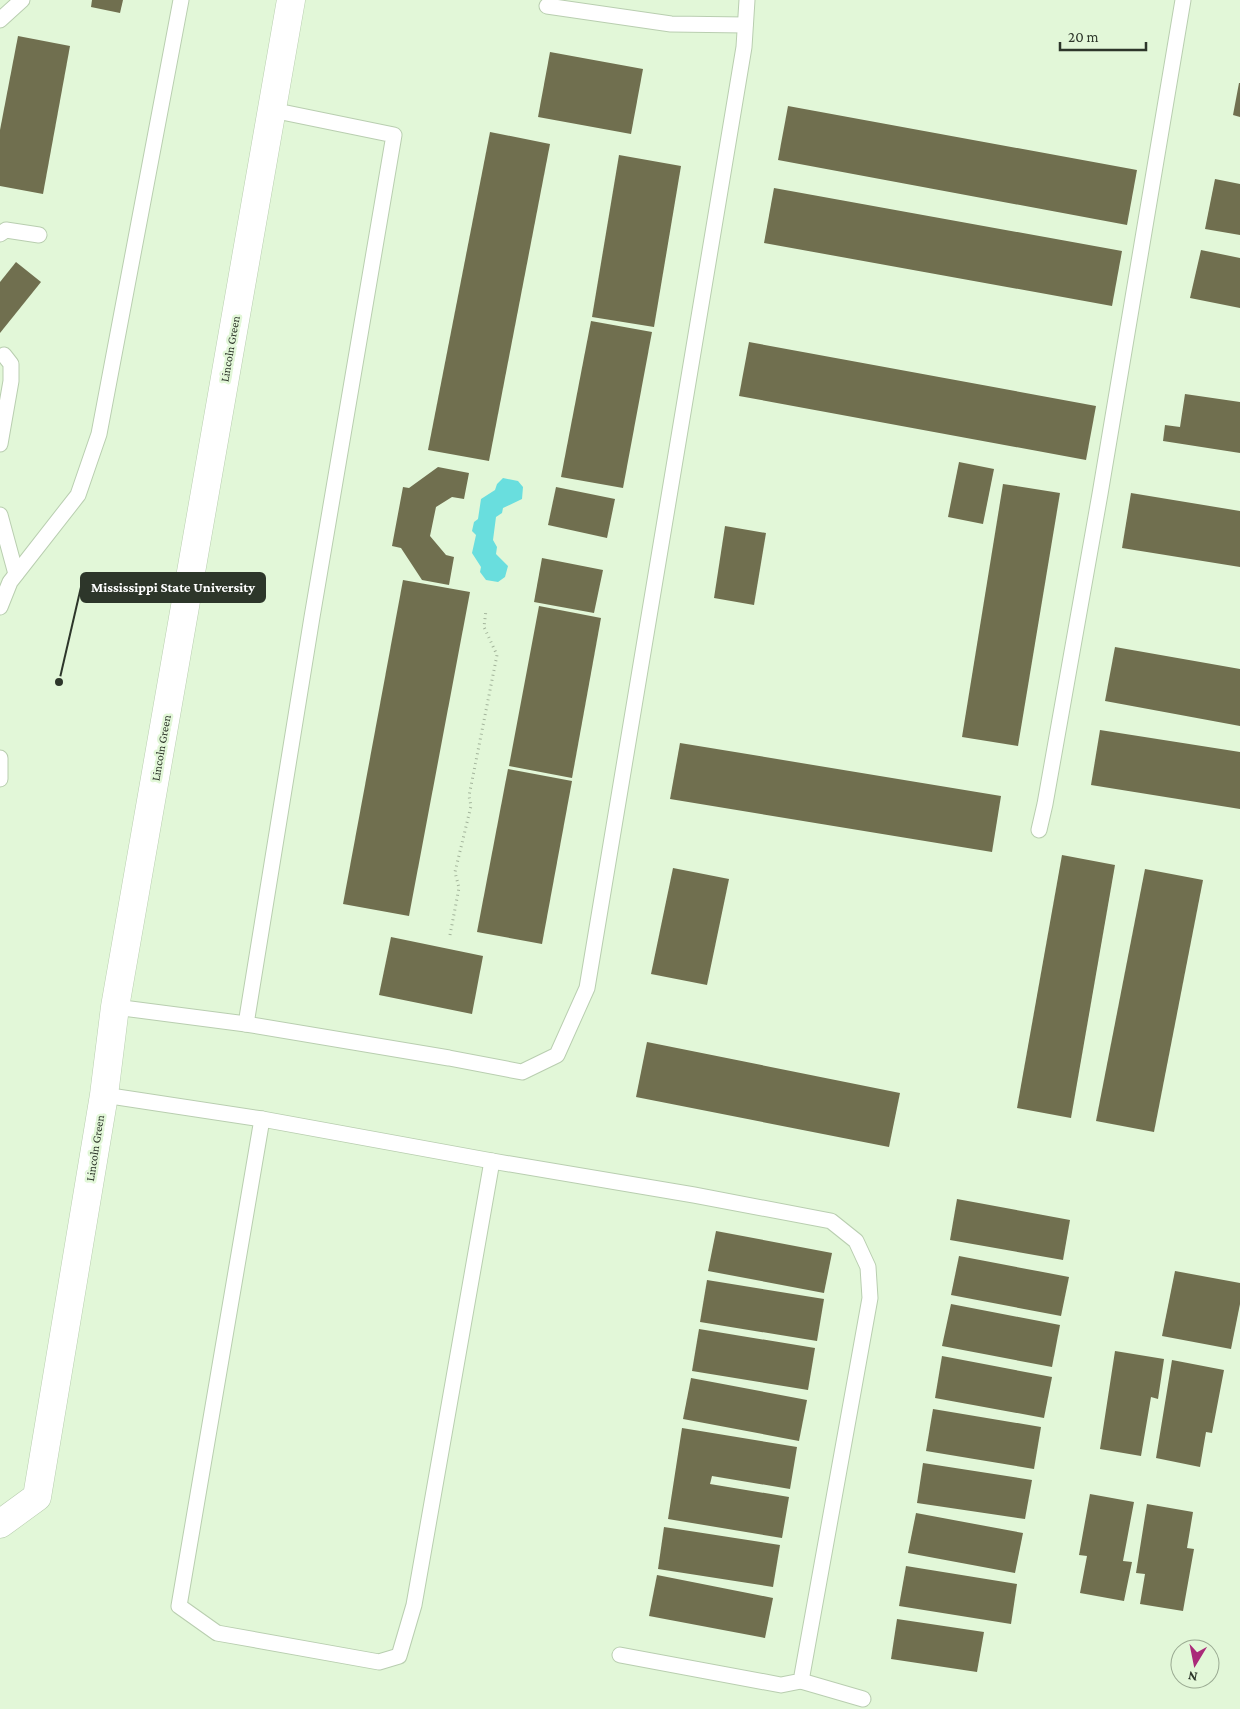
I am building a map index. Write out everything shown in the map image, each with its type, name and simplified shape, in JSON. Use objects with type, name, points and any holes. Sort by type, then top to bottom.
[{"type":"street","name":"Lincoln Green","points":[[0,1524],[37,1497],[104,1095],[115,1008],[291,0]]},
{"type":"lane","points":[[0,20],[22,0]]},
{"type":"lane","points":[[0,607],[10,582],[78,495],[99,434],[181,0]]},
{"type":"lane","points":[[115,1008],[246,1024],[522,1072],[557,1055],[587,988],[740,66],[746,25],[747,0]]},
{"type":"lane","points":[[1039,830],[1046,804],[1100,494],[1183,0]]},
{"type":"lane","points":[[546,6],[671,24],[746,25]]},
{"type":"lane","points":[[246,1024],[394,135],[272,110]]},
{"type":"lane","points":[[0,234],[6,230],[39,234]]},
{"type":"lane","points":[[0,444],[11,381],[11,364],[4,355]]},
{"type":"lane","points":[[0,515],[16,574]]},
{"type":"lane","points":[[0,758],[0,779]]},
{"type":"lane","points":[[104,1095],[262,1119],[492,1161],[694,1195],[831,1222],[856,1241],[868,1268],[870,1298],[801,1681]]},
{"type":"lane","points":[[262,1119],[178,1606],[217,1633],[301,1649],[379,1662],[399,1656],[414,1605],[492,1161]]},
{"type":"lane","points":[[620,1655],[781,1685],[801,1681],[863,1699]]},
{"type":"path","points":[[450,935],[460,888],[455,872],[472,806],[469,796],[497,655],[484,628],[486,610]]},
{"type":"water","points":[[503,478],[518,481],[523,487],[522,499],[503,508],[502,513],[496,517],[493,540],[497,547],[496,554],[508,566],[505,577],[498,582],[486,580],[480,572],[481,567],[472,553],[476,535],[472,531],[474,522],[478,519],[481,499],[495,490],[497,484]]},
{"type":"building","points":[[92,0],[123,0],[120,13],[91,7]]},
{"type":"building","points":[[18,36],[70,46],[43,194],[0,186],[0,130]]},
{"type":"building","points":[[550,52],[643,69],[631,134],[538,117]]},
{"type":"building","points":[[1240,83],[1240,117],[1233,115]]},
{"type":"building","points":[[788,106],[1137,170],[1127,225],[778,160]]},
{"type":"building","points":[[490,132],[550,144],[489,461],[428,450]]},
{"type":"building","points":[[619,155],[681,166],[654,327],[592,317]]},
{"type":"building","points":[[1215,179],[1240,184],[1240,235],[1205,229]]},
{"type":"building","points":[[774,188],[1122,251],[1112,306],[764,243]]},
{"type":"building","points":[[1201,250],[1240,258],[1240,308],[1190,298]]},
{"type":"building","points":[[16,262],[41,282],[0,333],[0,282]]},
{"type":"building","points":[[591,321],[652,332],[623,488],[561,477]]},
{"type":"building","points":[[749,342],[1096,406],[1086,460],[739,396]]},
{"type":"building","points":[[1185,394],[1240,402],[1240,453],[1163,441],[1165,425],[1180,427]]},
{"type":"building","points":[[959,462],[994,469],[983,524],[948,517]]},
{"type":"building","points":[[438,467],[469,473],[464,499],[452,497],[436,507],[430,536],[446,555],[454,557],[449,585],[422,580],[401,548],[392,546],[403,487],[409,488]]},
{"type":"building","points":[[1003,484],[1060,493],[1018,746],[962,737]]},
{"type":"building","points":[[556,487],[615,499],[607,538],[548,525]]},
{"type":"building","points":[[1131,493],[1240,511],[1240,567],[1122,548]]},
{"type":"building","points":[[725,526],[766,533],[754,605],[714,598]]},
{"type":"building","points":[[542,558],[603,570],[594,613],[534,602]]},
{"type":"building","points":[[403,580],[470,592],[409,916],[343,904]]},
{"type":"building","points":[[539,606],[601,618],[572,778],[509,766]]},
{"type":"building","points":[[1115,647],[1240,669],[1240,726],[1105,701]]},
{"type":"building","points":[[1100,730],[1240,752],[1240,809],[1091,785]]},
{"type":"building","points":[[680,743],[1001,796],[992,852],[670,799]]},
{"type":"building","points":[[508,769],[572,781],[542,944],[477,932]]},
{"type":"building","points":[[1062,855],[1115,865],[1071,1118],[1017,1108]]},
{"type":"building","points":[[673,868],[729,879],[707,985],[651,974]]},
{"type":"building","points":[[1145,869],[1203,880],[1154,1132],[1096,1121]]},
{"type":"building","points":[[391,937],[483,956],[472,1014],[379,995]]},
{"type":"building","points":[[647,1042],[900,1093],[889,1147],[636,1097]]},
{"type":"building","points":[[957,1199],[1070,1220],[1063,1260],[950,1240]]},
{"type":"building","points":[[716,1231],[832,1253],[824,1293],[708,1271]]},
{"type":"building","points":[[959,1256],[1069,1277],[1061,1316],[951,1295]]},
{"type":"building","points":[[1175,1271],[1240,1283],[1240,1304],[1231,1349],[1162,1336]]},
{"type":"building","points":[[707,1280],[824,1299],[817,1341],[700,1322]]},
{"type":"building","points":[[951,1304],[1060,1325],[1052,1367],[942,1346]]},
{"type":"building","points":[[699,1329],[815,1348],[808,1390],[692,1371]]},
{"type":"building","points":[[1115,1351],[1164,1359],[1158,1399],[1151,1397],[1141,1456],[1100,1449]]},
{"type":"building","points":[[942,1356],[1052,1377],[1044,1418],[935,1398]]},
{"type":"building","points":[[1172,1360],[1224,1370],[1212,1433],[1206,1432],[1200,1467],[1156,1458]]},
{"type":"building","points":[[691,1378],[807,1400],[799,1441],[683,1419]]},
{"type":"building","points":[[933,1409],[1041,1427],[1034,1469],[926,1451]]},
{"type":"building","points":[[682,1428],[797,1447],[790,1489],[712,1476],[710,1484],[789,1497],[782,1538],[668,1519]]},
{"type":"building","points":[[923,1463],[1032,1480],[1025,1519],[917,1503]]},
{"type":"building","points":[[1090,1494],[1134,1502],[1123,1561],[1132,1562],[1124,1601],[1080,1593],[1087,1556],[1079,1555]]},
{"type":"building","points":[[1147,1504],[1193,1512],[1187,1548],[1194,1549],[1183,1611],[1140,1604],[1145,1574],[1136,1573]]},
{"type":"building","points":[[916,1513],[1023,1533],[1015,1573],[908,1553]]},
{"type":"building","points":[[664,1527],[780,1545],[773,1587],[658,1569]]},
{"type":"building","points":[[906,1566],[1017,1584],[1011,1624],[899,1606]]},
{"type":"building","points":[[657,1575],[773,1598],[765,1638],[649,1616]]},
{"type":"building","points":[[897,1619],[984,1632],[977,1672],[891,1659]]},
{"type":"place","name":"Mississippi State University","points":[[59,682]]}]
